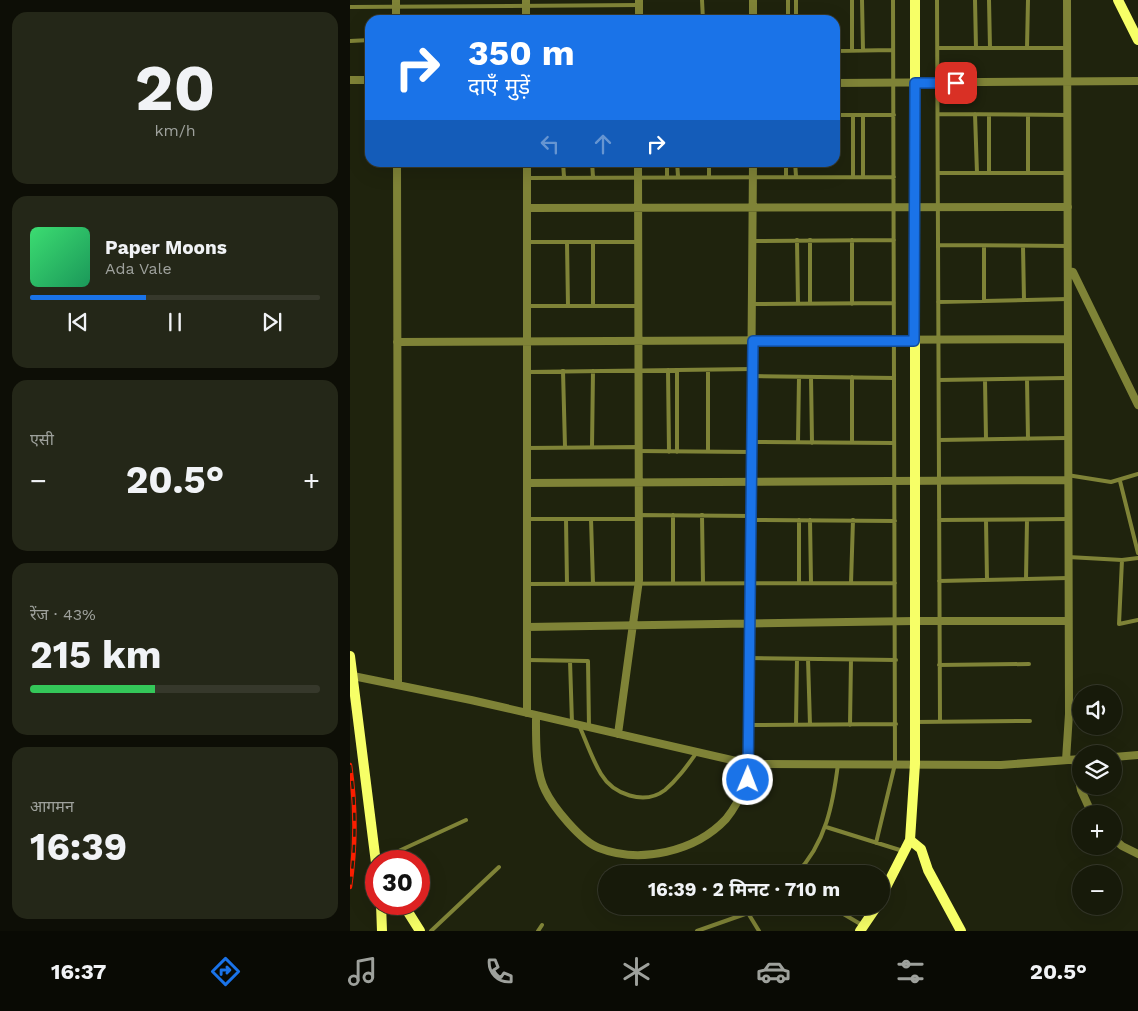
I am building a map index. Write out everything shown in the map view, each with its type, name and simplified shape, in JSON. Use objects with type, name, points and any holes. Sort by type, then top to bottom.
[{"type":"street","points":[[753,0],[753,15]]},
{"type":"street","points":[[890,879],[910,840],[915,764],[915,0]]},
{"type":"street","points":[[1066,760],[1069,714],[1067,0]]},
{"type":"street","points":[[1118,0],[1138,40]]},
{"type":"street","points":[[639,2],[639,15]]},
{"type":"street","points":[[350,80],[365,80]]},
{"type":"street","points":[[840,83],[1138,82]]},
{"type":"street","points":[[397,167],[398,685]]},
{"type":"street","points":[[527,167],[527,713]]},
{"type":"street","points":[[618,734],[638,584],[638,167]]},
{"type":"street","points":[[536,715],[536,749],[544,789],[572,826],[597,847],[620,854],[648,856],[676,850],[707,834],[725,820],[739,801],[748,780],[752,482],[753,167]]},
{"type":"street","points":[[527,208],[915,209],[1068,207]]},
{"type":"street","points":[[1068,271],[1073,272],[1138,405]]},
{"type":"street","points":[[397,342],[1067,339]]},
{"type":"street","points":[[527,483],[939,481],[1067,478]]},
{"type":"street","points":[[527,627],[896,621],[1068,621]]},
{"type":"street","points":[[350,656],[375,850]]},
{"type":"street","points":[[353,676],[527,713],[749,764],[1001,765],[1072,760]]},
{"type":"street","points":[[1122,756],[1138,755]]},
{"type":"street","points":[[910,840],[921,849],[928,870],[961,931]]},
{"type":"street","points":[[1122,846],[1138,854]]},
{"type":"street","points":[[381,915],[382,931]]},
{"type":"street","points":[[410,915],[420,931]]},
{"type":"street","points":[[862,929],[871,915]]},
{"type":"lane","points":[[702,0],[702,15]]},
{"type":"lane","points":[[788,0],[788,15]]},
{"type":"lane","points":[[796,0],[796,15]]},
{"type":"lane","points":[[852,0],[852,50]]},
{"type":"lane","points":[[862,0],[863,50]]},
{"type":"lane","points":[[876,843],[895,764],[896,724],[893,0]]},
{"type":"lane","points":[[937,0],[940,721]]},
{"type":"lane","points":[[975,0],[976,48]]},
{"type":"lane","points":[[989,0],[990,48]]},
{"type":"lane","points":[[1027,48],[1028,0]]},
{"type":"lane","points":[[350,7],[396,3],[639,2]]},
{"type":"lane","points":[[350,40],[365,40]]},
{"type":"lane","points":[[938,48],[1067,48]]},
{"type":"lane","points":[[840,50],[894,50]]},
{"type":"lane","points":[[938,114],[1067,115]]},
{"type":"lane","points":[[975,114],[977,172]]},
{"type":"lane","points":[[840,115],[894,115]]},
{"type":"lane","points":[[852,115],[853,177]]},
{"type":"lane","points":[[863,115],[863,177]]},
{"type":"lane","points":[[989,115],[989,172]]},
{"type":"lane","points":[[1028,115],[1028,173]]},
{"type":"lane","points":[[563,167],[564,177]]},
{"type":"lane","points":[[592,167],[592,177]]},
{"type":"lane","points":[[667,167],[667,176]]},
{"type":"lane","points":[[677,167],[678,176]]},
{"type":"lane","points":[[709,167],[709,176]]},
{"type":"lane","points":[[786,167],[786,176]]},
{"type":"lane","points":[[795,167],[796,176]]},
{"type":"lane","points":[[938,172],[1068,173]]},
{"type":"lane","points":[[527,178],[667,176],[894,177]]},
{"type":"lane","points":[[797,240],[798,304]]},
{"type":"lane","points":[[810,240],[810,304]]},
{"type":"lane","points":[[852,240],[852,304]]},
{"type":"lane","points":[[753,241],[894,240]]},
{"type":"lane","points":[[527,242],[639,242]]},
{"type":"lane","points":[[567,242],[568,306]]},
{"type":"lane","points":[[593,242],[593,306]]},
{"type":"lane","points":[[938,246],[1068,246]]},
{"type":"lane","points":[[984,246],[984,301]]},
{"type":"lane","points":[[1023,246],[1024,300]]},
{"type":"lane","points":[[938,302],[1068,299]]},
{"type":"lane","points":[[752,304],[894,304]]},
{"type":"lane","points":[[527,306],[638,306]]},
{"type":"lane","points":[[668,370],[669,452]]},
{"type":"lane","points":[[677,370],[678,452]]},
{"type":"lane","points":[[527,372],[708,370],[799,377],[894,378]]},
{"type":"lane","points":[[708,370],[708,452]]},
{"type":"lane","points":[[592,447],[593,371]]},
{"type":"lane","points":[[563,372],[565,447]]},
{"type":"lane","points":[[798,442],[799,377]]},
{"type":"lane","points":[[811,377],[812,442]]},
{"type":"lane","points":[[852,377],[852,443]]},
{"type":"lane","points":[[939,380],[1067,378]]},
{"type":"lane","points":[[1027,379],[1028,439]]},
{"type":"lane","points":[[985,380],[986,439]]},
{"type":"lane","points":[[939,440],[1067,438]]},
{"type":"lane","points":[[752,442],[894,443]]},
{"type":"lane","points":[[527,448],[592,447],[669,452],[752,452]]},
{"type":"lane","points":[[1067,478],[1111,482],[1120,481],[1138,474]]},
{"type":"lane","points":[[1120,481],[1138,553]]},
{"type":"lane","points":[[672,584],[673,515]]},
{"type":"lane","points":[[527,519],[702,515],[799,520],[895,521]]},
{"type":"lane","points":[[702,515],[703,584]]},
{"type":"lane","points":[[566,519],[567,584]]},
{"type":"lane","points":[[591,519],[593,584]]},
{"type":"lane","points":[[939,520],[1068,519]]},
{"type":"lane","points":[[799,520],[799,583]]},
{"type":"lane","points":[[810,520],[812,583]]},
{"type":"lane","points":[[852,583],[853,520]]},
{"type":"lane","points":[[986,520],[986,580]]},
{"type":"lane","points":[[1026,579],[1027,520]]},
{"type":"lane","points":[[1068,556],[1122,560],[1138,558]]},
{"type":"lane","points":[[1122,560],[1119,624],[1138,620]]},
{"type":"lane","points":[[939,581],[1068,578]]},
{"type":"lane","points":[[527,584],[895,583]]},
{"type":"lane","points":[[749,658],[896,660]]},
{"type":"lane","points":[[796,725],[797,658]]},
{"type":"lane","points":[[808,659],[810,725]]},
{"type":"lane","points":[[527,660],[588,661],[589,727]]},
{"type":"lane","points":[[850,725],[851,660]]},
{"type":"lane","points":[[570,661],[576,724],[601,774],[610,786],[626,796],[646,796],[663,792],[681,775],[697,752]]},
{"type":"lane","points":[[940,665],[1029,664]]},
{"type":"lane","points":[[915,722],[1030,721]]},
{"type":"lane","points":[[749,725],[896,724]]},
{"type":"lane","points":[[802,865],[826,827],[833,805],[838,764]]},
{"type":"lane","points":[[402,850],[466,820]]},
{"type":"lane","points":[[826,827],[904,852]]},
{"type":"lane","points":[[431,931],[499,867]]},
{"type":"lane","points":[[697,931],[742,915]]},
{"type":"lane","points":[[749,915],[759,931]]},
{"type":"lane","points":[[843,915],[862,929]]},
{"type":"lane","points":[[538,931],[542,925]]},
{"type":"railway","points":[[350,765],[354,826],[350,887]]},
{"type":"route","points":[[748,780],[753,341],[914,341],[915,83],[956,83]]}]
